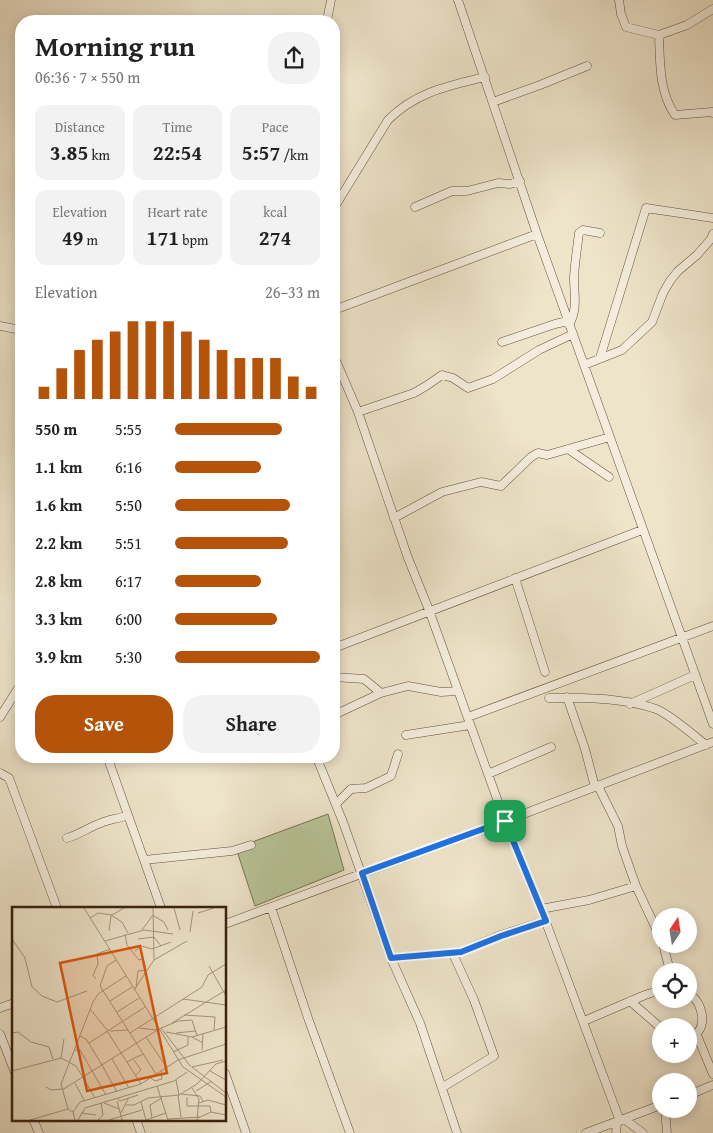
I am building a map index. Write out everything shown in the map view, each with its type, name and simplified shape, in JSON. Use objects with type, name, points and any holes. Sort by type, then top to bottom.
[{"type":"street","points":[[328,15],[331,0]]},
{"type":"street","points":[[458,0],[537,234],[713,724]]},
{"type":"street","points":[[619,0],[621,14],[626,27],[659,35],[687,25],[713,9]]},
{"type":"street","points":[[659,35],[661,78],[669,107],[675,115],[713,113]]},
{"type":"street","points":[[493,102],[586,66]]},
{"type":"street","points":[[340,198],[388,120],[396,112],[406,104],[437,88],[485,77]]},
{"type":"street","points":[[415,207],[452,191],[466,191],[498,183],[510,184],[520,181]]},
{"type":"street","points":[[600,358],[646,208],[713,218]]},
{"type":"street","points":[[569,323],[574,313],[576,253],[579,233],[583,230],[600,233]]},
{"type":"street","points":[[340,308],[537,234]]},
{"type":"street","points":[[584,365],[628,346],[652,322],[663,293],[670,281],[678,271],[697,255],[713,234]]},
{"type":"street","points":[[502,342],[555,324],[569,323]]},
{"type":"street","points":[[0,326],[15,329]]},
{"type":"street","points":[[358,412],[414,393],[442,375],[453,378],[468,388],[494,379],[539,350],[573,334]]},
{"type":"street","points":[[340,370],[358,412],[408,558],[429,610],[505,821],[546,921],[620,1120],[616,1133]]},
{"type":"street","points":[[394,518],[442,492],[482,482],[501,486],[531,457],[538,453],[547,455],[610,437]]},
{"type":"street","points":[[568,449],[609,477]]},
{"type":"street","points":[[340,646],[642,530]]},
{"type":"street","points":[[515,578],[545,672]]},
{"type":"street","points":[[406,734],[469,721],[713,626]]},
{"type":"street","points":[[630,704],[695,675]]},
{"type":"street","points":[[340,677],[364,679],[381,693]]},
{"type":"street","points":[[340,712],[381,693],[408,686],[440,692],[458,691]]},
{"type":"street","points":[[0,717],[15,693]]},
{"type":"street","points":[[567,697],[596,787],[618,826],[622,846],[636,886],[652,921]]},
{"type":"street","points":[[549,698],[579,697],[657,710],[709,744]]},
{"type":"street","points":[[226,924],[709,744]]},
{"type":"street","points":[[488,774],[551,747]]},
{"type":"street","points":[[336,804],[350,789],[366,788],[391,776],[398,754]]},
{"type":"street","points":[[109,763],[161,907]]},
{"type":"street","points":[[319,763],[362,873],[391,958],[420,1023],[457,1133]]},
{"type":"street","points":[[0,773],[9,778],[56,907]]},
{"type":"street","points":[[67,838],[102,822],[116,820],[128,815]]},
{"type":"street","points":[[144,860],[232,851],[251,844]]},
{"type":"street","points":[[541,909],[589,900],[636,886]]},
{"type":"street","points":[[271,907],[308,1018],[350,1133]]},
{"type":"street","points":[[391,958],[453,954],[546,921]]},
{"type":"street","points":[[443,1087],[494,1056],[474,1000],[453,954]]},
{"type":"street","points":[[584,1021],[652,993]]},
{"type":"street","points":[[630,1001],[652,1020]]},
{"type":"street","points":[[697,1002],[701,1008],[703,1022],[697,1029]]},
{"type":"street","points":[[0,1008],[12,1004]]},
{"type":"street","points":[[0,1034],[12,1065]]},
{"type":"street","points":[[697,1044],[713,1074]]},
{"type":"street","points":[[226,1076],[246,1133]]},
{"type":"street","points":[[697,1091],[713,1085]]},
{"type":"street","points":[[586,1133],[652,1108]]},
{"type":"street","points":[[666,1118],[667,1133]]},
{"type":"street","points":[[33,1120],[39,1133]]},
{"type":"street","points":[[136,1120],[141,1133]]},
{"type":"street","points":[[620,1120],[643,1133]]},
{"type":"green space","points":[[328,814],[344,870],[255,906],[236,848]]},
{"type":"route","points":[[505,821],[546,921],[461,952],[437,956],[391,958],[362,873],[505,821]]}]
